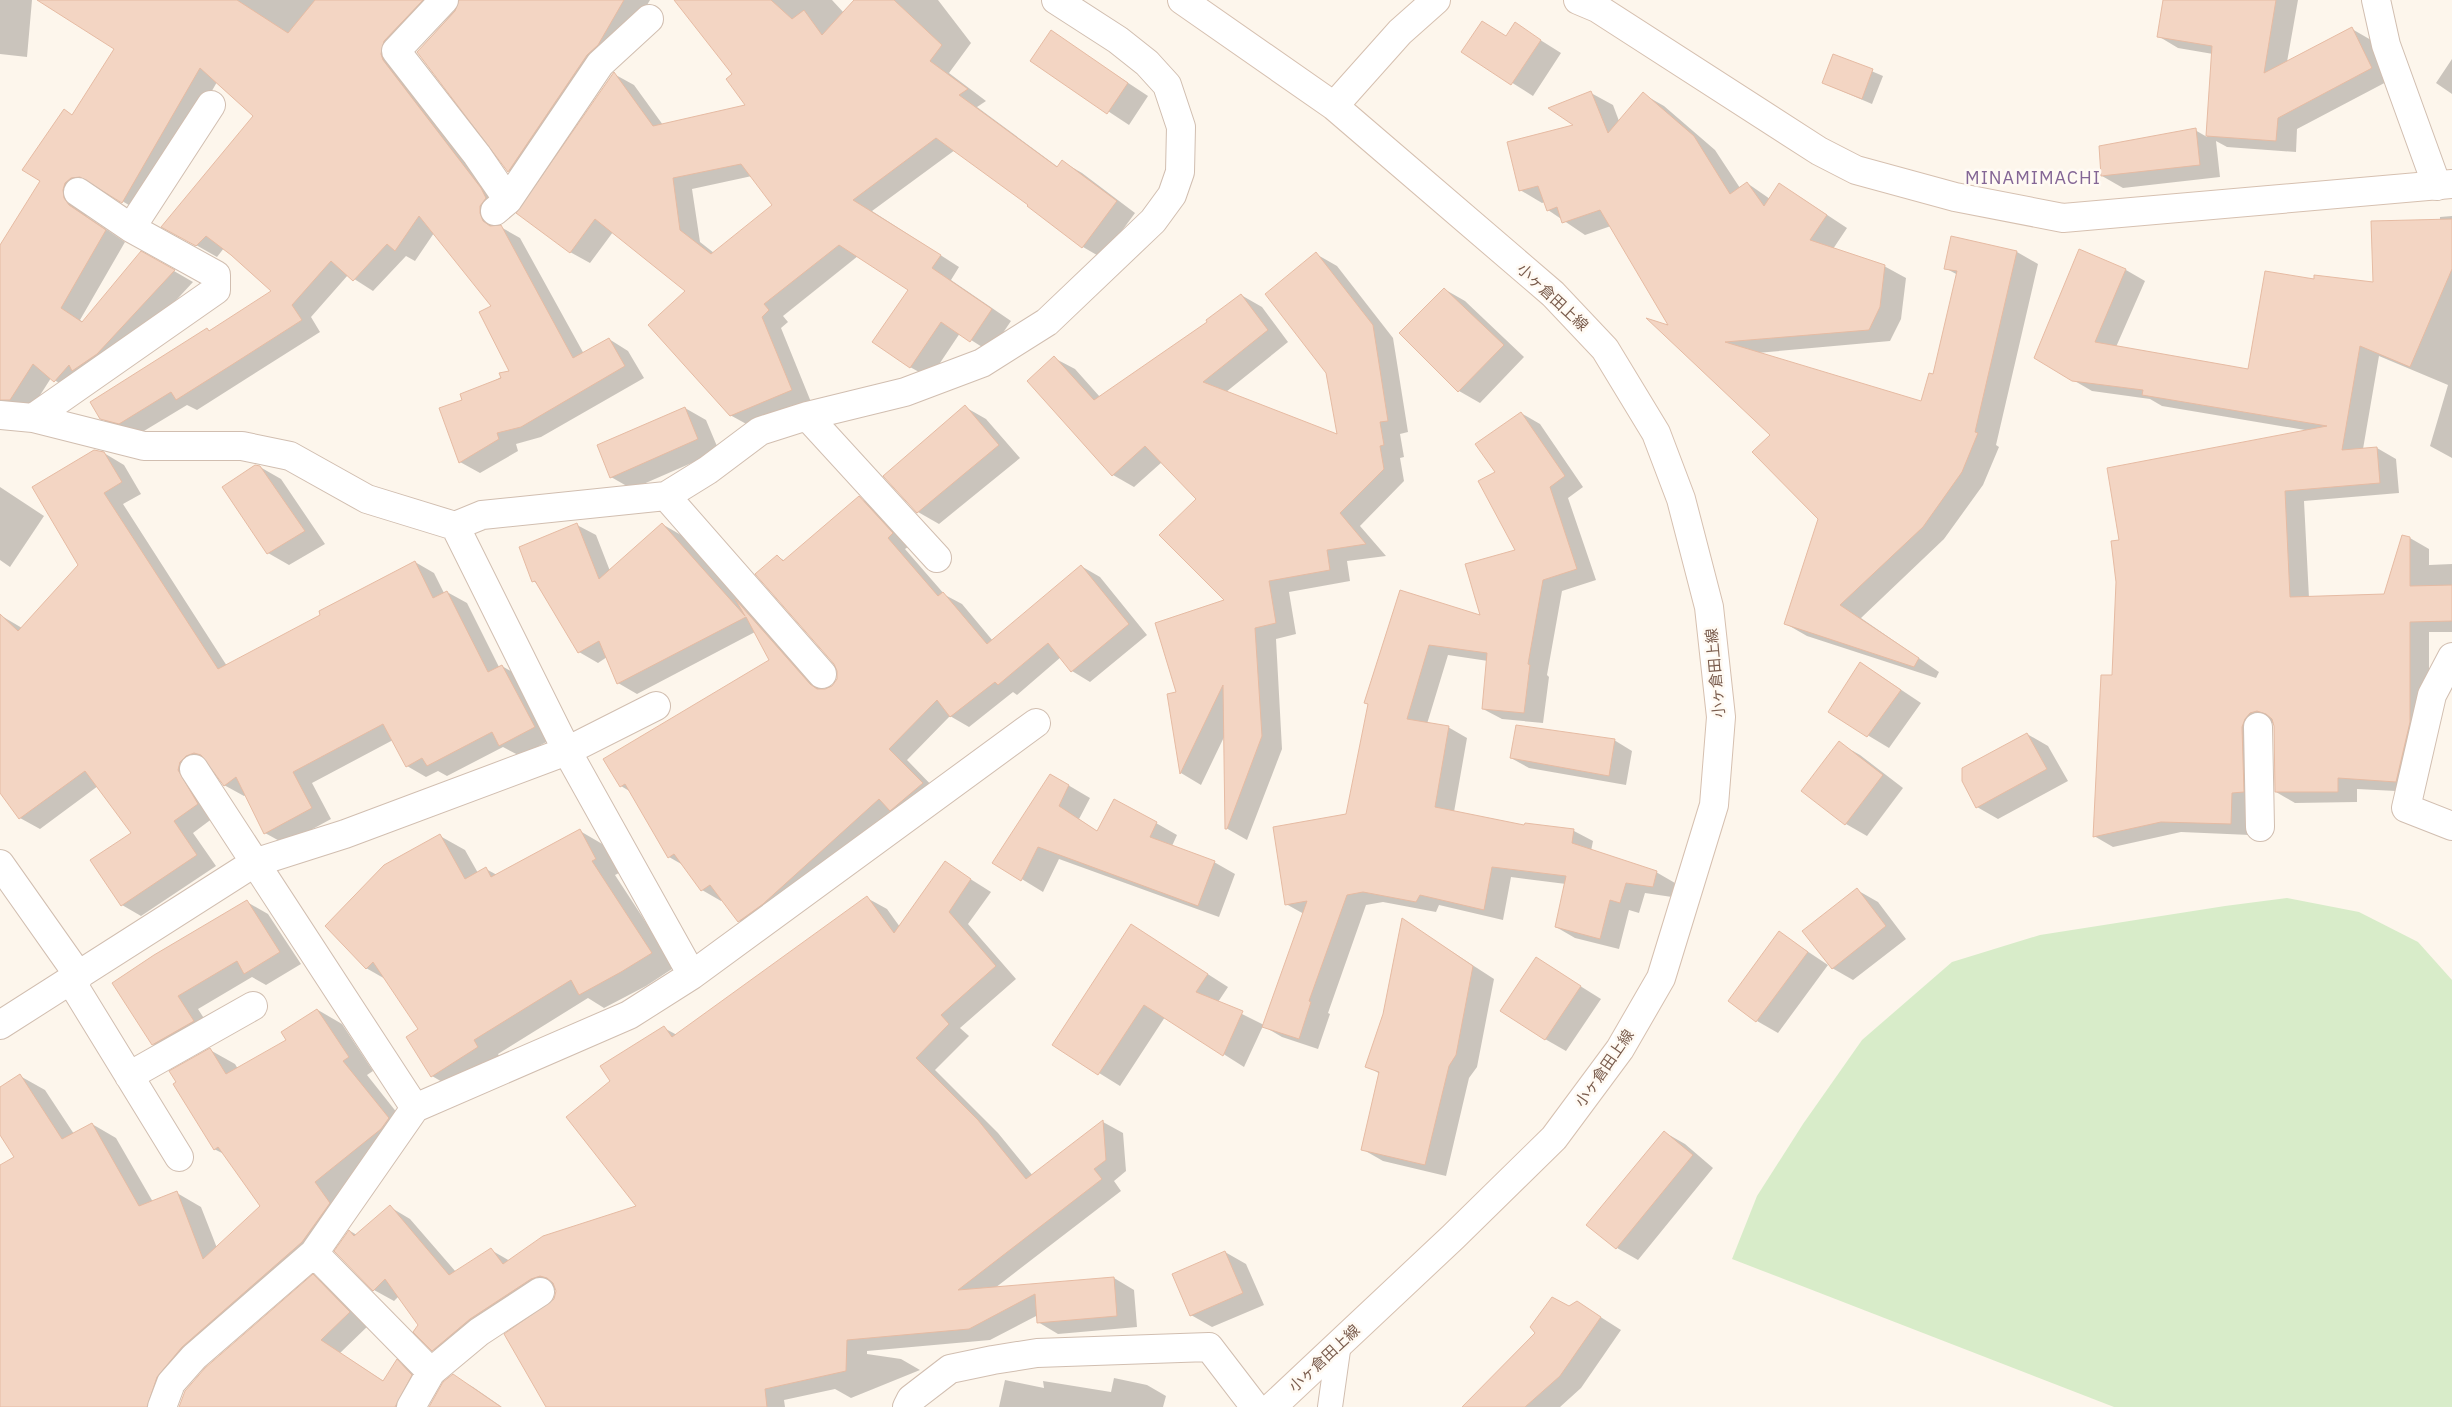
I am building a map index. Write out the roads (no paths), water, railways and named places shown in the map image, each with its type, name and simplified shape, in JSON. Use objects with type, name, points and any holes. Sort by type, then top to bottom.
[{"type":"street","points":[[444,0],[396,50],[477,155],[501,205],[600,64],[650,19]]},
{"type":"street","points":[[0,415],[33,418],[144,446],[242,446],[290,456],[367,499],[455,526],[482,516],[666,496],[708,470],[760,431],[807,416],[905,392],[982,362],[1047,322],[1153,222],[1172,195],[1180,172],[1181,127],[1167,85],[1147,63],[1118,40],[1056,0]]},
{"type":"street","name":"小ヶ倉田上線","points":[[1182,0],[1334,106],[1553,294],[1605,349],[1656,433],[1681,499],[1709,608],[1721,716],[1714,805],[1660,978],[1620,1049],[1554,1138],[1453,1237],[1272,1407]]},
{"type":"street","points":[[1334,106],[1400,32],[1436,0]]},
{"type":"street","points":[[1590,3],[1819,151],[1856,170],[1955,197],[2063,218],[2444,185],[2386,45],[2376,0]]},
{"type":"street","points":[[131,228],[211,105]]},
{"type":"street","points":[[33,418],[216,290],[216,275],[131,228],[78,192]]},
{"type":"street","points":[[807,416],[937,558]]},
{"type":"street","points":[[666,496],[822,674]]},
{"type":"street","points":[[455,526],[567,751],[692,975]]},
{"type":"street","points":[[2452,657],[2432,695],[2406,808],[2452,826]]},
{"type":"street","points":[[0,1025],[254,863],[345,834],[567,751],[656,706]]},
{"type":"street","points":[[162,1407],[171,1383],[194,1357],[314,1253],[416,1108],[629,1015],[692,975],[1036,723]]},
{"type":"street","points":[[2258,727],[2260,828]]},
{"type":"street","points":[[194,769],[416,1108]]},
{"type":"street","points":[[0,864],[75,978],[129,1076],[179,1157]]},
{"type":"street","points":[[129,1076],[253,1006]]},
{"type":"street","points":[[314,1253],[431,1372]]},
{"type":"street","points":[[411,1407],[431,1372],[479,1332],[540,1292]]},
{"type":"street","points":[[907,1407],[912,1399],[950,1369],[993,1360],[1037,1353],[1209,1347],[1255,1407]]},
{"type":"lane","points":[[1330,1407],[1339,1343]]},
{"type":"district","name":"MINAMIMACHI","points":[[2033,177]]}]
